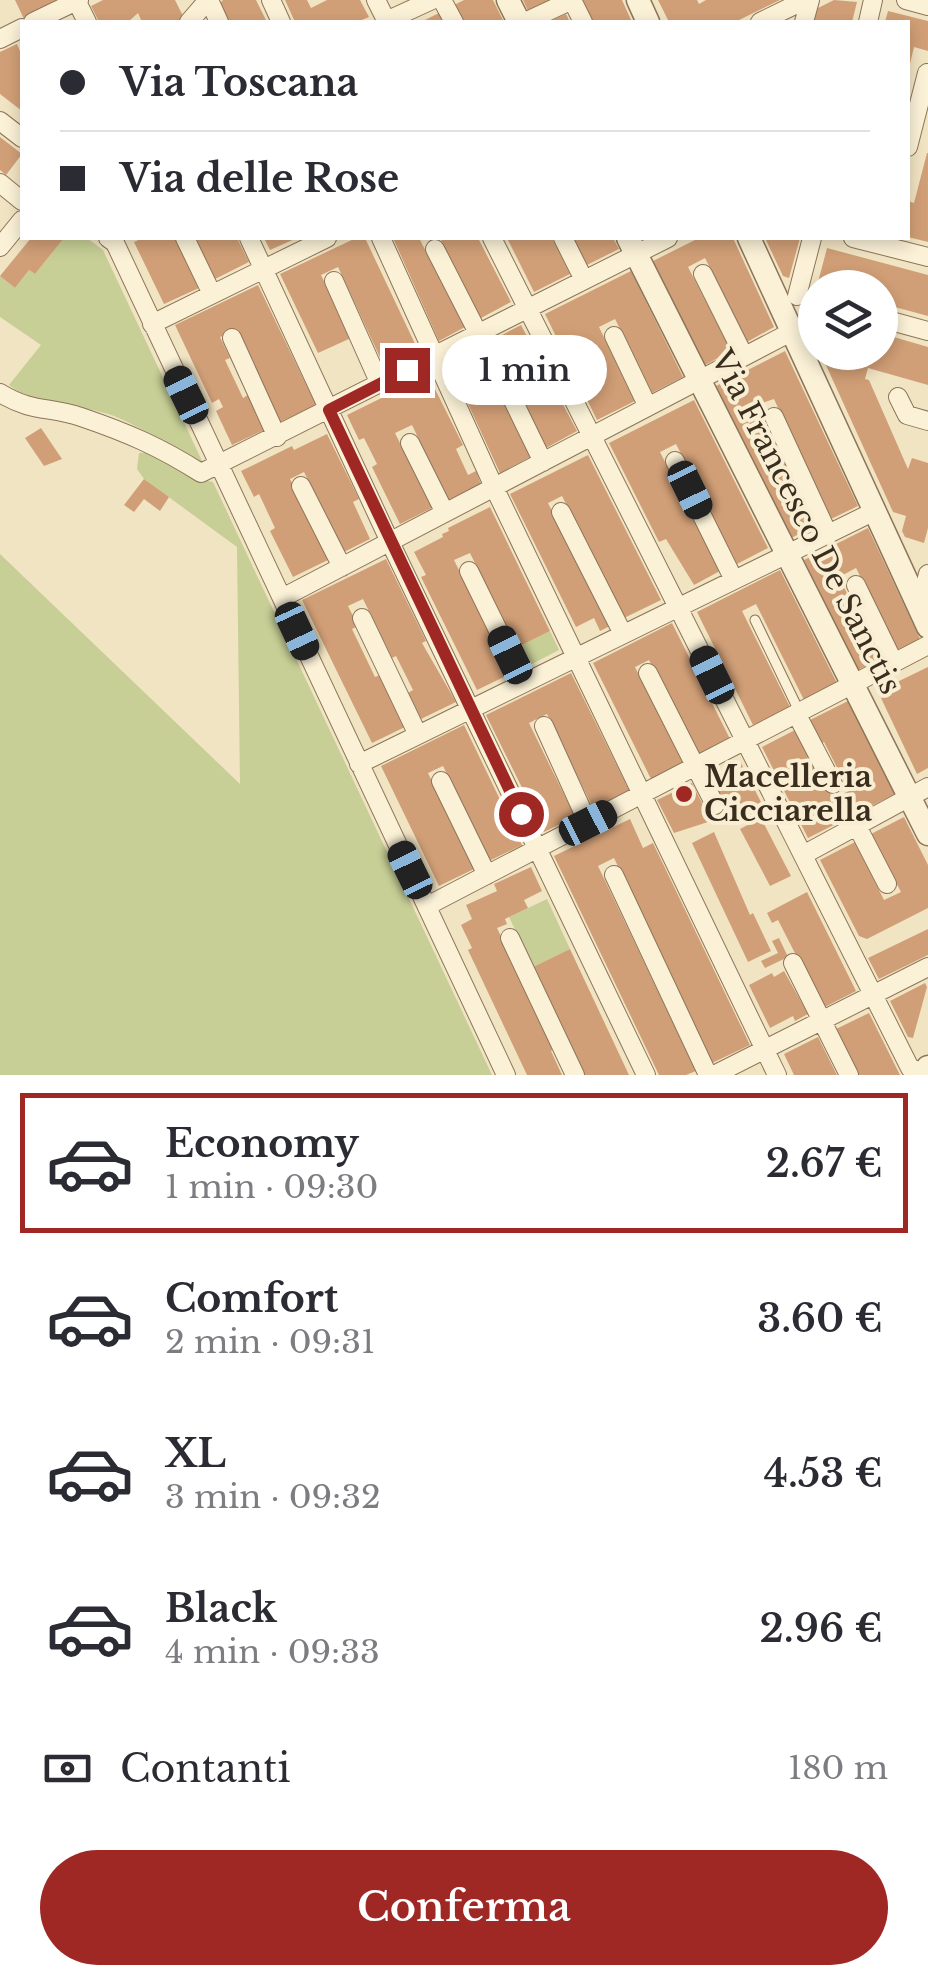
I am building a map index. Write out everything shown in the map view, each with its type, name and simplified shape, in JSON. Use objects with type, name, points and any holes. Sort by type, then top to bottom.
[{"type":"street","points":[[40,20],[77,0]]},
{"type":"street","points":[[190,13],[209,0]]},
{"type":"street","points":[[390,20],[432,0]]},
{"type":"street","points":[[527,20],[572,0],[582,20]]},
{"type":"street","points":[[764,20],[807,0]]},
{"type":"street","points":[[906,0],[928,6]]},
{"type":"street","points":[[920,128],[927,73]]},
{"type":"street","points":[[0,120],[20,136]]},
{"type":"street","points":[[0,183],[20,199]]},
{"type":"street","points":[[0,247],[20,222]]},
{"type":"street","points":[[116,240],[152,324],[506,1075]]},
{"type":"street","points":[[186,240],[212,294]]},
{"type":"street","points":[[251,240],[390,542],[646,1075]]},
{"type":"street","points":[[152,324],[317,240]]},
{"type":"street","points":[[382,240],[494,488],[777,1075]]},
{"type":"street","points":[[493,240],[910,1068],[927,1072]]},
{"type":"street","points":[[563,240],[584,280]]},
{"type":"street","points":[[0,393],[24,407],[76,416],[156,444],[201,473],[584,280],[632,246],[659,240]]},
{"type":"street","points":[[751,240],[797,300]]},
{"type":"street","points":[[812,240],[793,332],[924,617]]},
{"type":"street","points":[[860,240],[928,257]]},
{"type":"street","name":"Via Francesco De Sanctis","points":[[632,246],[854,684],[919,792],[928,834]]},
{"type":"street","points":[[435,250],[478,333]]},
{"type":"street","points":[[703,274],[744,356]]},
{"type":"street","points":[[334,282],[380,384]]},
{"type":"street","points":[[898,323],[928,331]]},
{"type":"street","points":[[282,598],[793,332]]},
{"type":"street","points":[[614,336],[648,407]]},
{"type":"street","points":[[232,338],[277,436]]},
{"type":"street","points":[[506,386],[543,462]]},
{"type":"street","points":[[898,397],[908,415],[928,421]]},
{"type":"street","points":[[774,417],[828,534]]},
{"type":"street","points":[[410,443],[445,513]]},
{"type":"street","points":[[676,461],[734,580]]},
{"type":"street","points":[[301,486],[342,567]]},
{"type":"street","points":[[359,764],[875,511]]},
{"type":"street","points":[[561,512],[623,634]]},
{"type":"street","points":[[468,570],[524,683]]},
{"type":"street","points":[[924,617],[928,574]]},
{"type":"street","points":[[856,586],[894,664]]},
{"type":"street","points":[[362,618],[418,735]]},
{"type":"street","points":[[427,906],[928,646]]},
{"type":"street","points":[[648,672],[715,805]]},
{"type":"street","points":[[798,714],[833,784]]},
{"type":"street","points":[[544,726],[588,823]]},
{"type":"street","points":[[441,781],[486,875]]},
{"type":"street","points":[[803,855],[919,792]]},
{"type":"street","points":[[857,826],[886,884]]},
{"type":"street","points":[[614,875],[711,1075],[928,967]]},
{"type":"street","points":[[510,938],[575,1075]]},
{"type":"street","points":[[792,963],[848,1075]]},
{"type":"lane","points":[[755,620],[798,714]]},
{"type":"green space","points":[[62,240],[90,240],[103,250],[204,465],[114,416],[32,398],[9,385],[41,345],[0,317],[0,276],[15,288],[29,270],[35,274]]},
{"type":"green space","points":[[152,452],[198,479],[213,482],[492,1075],[0,1075],[0,554],[240,784],[237,547],[144,479],[137,469],[139,453]]},
{"type":"green space","points":[[550,631],[559,650],[526,667],[516,648]]},
{"type":"green space","points":[[547,899],[570,949],[533,967],[509,917]]},
{"type":"building","points":[[15,0],[63,0],[24,19]]},
{"type":"building","points":[[103,0],[175,0],[183,16],[180,20],[141,20],[138,13],[130,20],[98,20],[91,6]]},
{"type":"building","points":[[223,0],[256,0],[266,20],[226,20],[218,5]]},
{"type":"building","points":[[285,0],[307,0],[311,8],[327,0],[360,0],[369,17],[362,20],[294,20]]},
{"type":"building","points":[[464,0],[493,0],[503,20],[462,20],[454,5]]},
{"type":"building","points":[[523,0],[556,0],[529,13]]},
{"type":"building","points":[[582,0],[622,0],[631,20],[592,20]]},
{"type":"building","points":[[658,0],[697,0],[699,4],[706,0],[780,0],[739,20],[668,20]]},
{"type":"building","points":[[834,0],[857,2],[852,20],[815,20],[818,8]]},
{"type":"building","points":[[888,11],[928,21],[928,51],[914,47],[910,64],[910,20],[886,20]]},
{"type":"building","points":[[17,44],[20,51],[20,109],[0,94],[0,52]]},
{"type":"building","points":[[0,137],[20,157],[6,175],[0,170]]},
{"type":"building","points":[[928,153],[928,242],[910,238],[910,202],[914,203]]},
{"type":"building","points":[[29,240],[62,240],[35,274],[29,270],[15,288],[0,276]]},
{"type":"building","points":[[176,240],[199,288],[164,304],[134,242]]},
{"type":"building","points":[[194,240],[238,240],[249,262],[213,280]]},
{"type":"building","points":[[265,240],[292,240],[270,250]]},
{"type":"building","points":[[352,240],[366,240],[418,350],[384,366],[338,267],[321,275],[351,338],[318,353],[280,274]]},
{"type":"building","points":[[394,240],[420,240],[465,327],[439,341]]},
{"type":"building","points":[[441,240],[479,240],[511,302],[481,318]]},
{"type":"building","points":[[508,240],[553,240],[570,274],[534,292]]},
{"type":"building","points":[[574,240],[614,240],[619,249],[587,265]]},
{"type":"building","points":[[695,240],[734,240],[774,327],[747,342],[705,258],[688,267],[731,351],[705,365],[651,262]]},
{"type":"building","points":[[766,240],[799,240],[789,278],[783,276]]},
{"type":"building","points":[[827,248],[928,275],[928,316],[898,308],[898,270],[821,270]]},
{"type":"building","points":[[631,271],[683,377],[652,393],[615,319],[599,327],[635,401],[597,420],[545,314]]},
{"type":"building","points":[[258,285],[316,405],[280,422],[235,330],[220,337],[230,358],[225,360],[243,398],[248,395],[264,430],[232,445],[216,411],[223,407],[219,399],[212,403],[175,325]]},
{"type":"building","points":[[521,325],[577,431],[546,448],[506,372],[493,379],[532,456],[500,473],[449,363]]},
{"type":"building","points":[[898,338],[928,347],[928,385],[875,370],[898,370]]},
{"type":"building","points":[[785,351],[858,506],[829,520],[774,399],[765,402],[758,406],[818,525],[791,538],[714,387]]},
{"type":"building","points":[[828,370],[867,370],[865,379],[869,380],[908,469],[912,458],[928,463],[928,528],[924,543],[905,537],[902,531],[906,516],[893,512]]},
{"type":"building","points":[[428,375],[463,445],[456,449],[468,475],[476,471],[481,484],[448,500],[412,425],[395,433],[432,508],[400,524],[372,467],[377,464],[347,415]]},
{"type":"building","points":[[694,400],[768,548],[737,564],[676,444],[660,452],[720,571],[694,585],[666,539],[659,542],[609,443]]},
{"type":"building","points":[[41,428],[62,459],[44,466],[25,438]]},
{"type":"building","points":[[327,434],[359,499],[353,502],[370,539],[344,552],[304,472],[290,479],[330,559],[293,577],[270,531],[275,528],[259,494],[254,497],[241,471]]},
{"type":"building","points":[[588,455],[661,600],[624,618],[562,496],[548,503],[610,626],[600,631],[594,618],[576,627],[510,494]]},
{"type":"building","points":[[144,479],[169,497],[160,511],[144,499],[134,512],[124,505]]},
{"type":"building","points":[[490,507],[550,631],[516,648],[470,553],[454,560],[510,674],[477,690],[421,577],[426,575],[414,552],[443,537],[448,528]]},
{"type":"building","points":[[868,528],[920,639],[897,650],[856,568],[839,577],[879,659],[858,670],[804,560]]},
{"type":"building","points":[[386,559],[426,641],[422,643],[456,702],[421,719],[408,693],[413,690],[363,599],[348,606],[358,626],[352,629],[405,727],[372,743],[302,600]]},
{"type":"building","points":[[780,570],[837,683],[804,700],[756,604],[742,611],[790,707],[753,725],[697,612]]},
{"type":"building","points":[[672,623],[730,739],[697,756],[649,660],[635,667],[683,763],[651,779],[593,663]]},
{"type":"building","points":[[928,667],[928,768],[917,774],[881,698],[898,690],[895,683]]},
{"type":"building","points":[[571,673],[629,790],[593,808],[547,714],[529,723],[575,817],[544,832],[486,715]]},
{"type":"building","points":[[848,701],[895,794],[808,838],[762,747],[797,729],[833,799],[849,791],[824,742],[820,744],[808,721]]},
{"type":"building","points":[[464,725],[522,845],[489,861],[443,766],[428,773],[474,869],[439,886],[381,766]]},
{"type":"building","points":[[740,761],[762,804],[728,815],[708,777]]},
{"type":"building","points":[[692,783],[711,821],[674,833],[657,800]]},
{"type":"building","points":[[904,817],[928,865],[928,908],[867,939],[859,936],[820,860],[855,842],[884,900],[901,892],[871,834]]},
{"type":"building","points":[[761,818],[791,876],[770,886],[740,829]]},
{"type":"building","points":[[630,819],[643,848],[653,843],[750,1045],[712,1063],[614,858],[598,866],[696,1071],[686,1075],[659,1075],[554,856]]},
{"type":"building","points":[[714,832],[750,915],[753,913],[771,951],[748,962],[692,843]]},
{"type":"building","points":[[531,867],[542,891],[524,900],[528,908],[505,919],[507,924],[497,928],[554,1049],[551,1051],[562,1075],[527,1075],[468,950],[472,948],[461,925],[472,919],[466,905],[497,891],[494,884]]},
{"type":"building","points":[[807,892],[856,991],[823,1008],[778,920],[772,923],[767,913]]},
{"type":"building","points":[[928,929],[928,955],[879,979],[868,958]]},
{"type":"building","points":[[779,938],[788,957],[765,968],[761,961],[778,953],[772,941]]},
{"type":"building","points":[[570,949],[629,1075],[584,1075],[533,967]]},
{"type":"building","points":[[784,971],[808,1014],[795,1021],[793,1016],[770,1028],[749,985]]},
{"type":"building","points":[[925,983],[913,1038],[908,1037],[890,1001]]},
{"type":"building","points":[[869,1013],[900,1075],[857,1075],[834,1030]]},
{"type":"building","points":[[818,1037],[837,1075],[794,1075],[784,1054]]},
{"type":"place","name":"Macelleria Cicciarella","points":[[684,794]]},
{"type":"route","points":[[407,370],[329,410],[521,814]]}]
